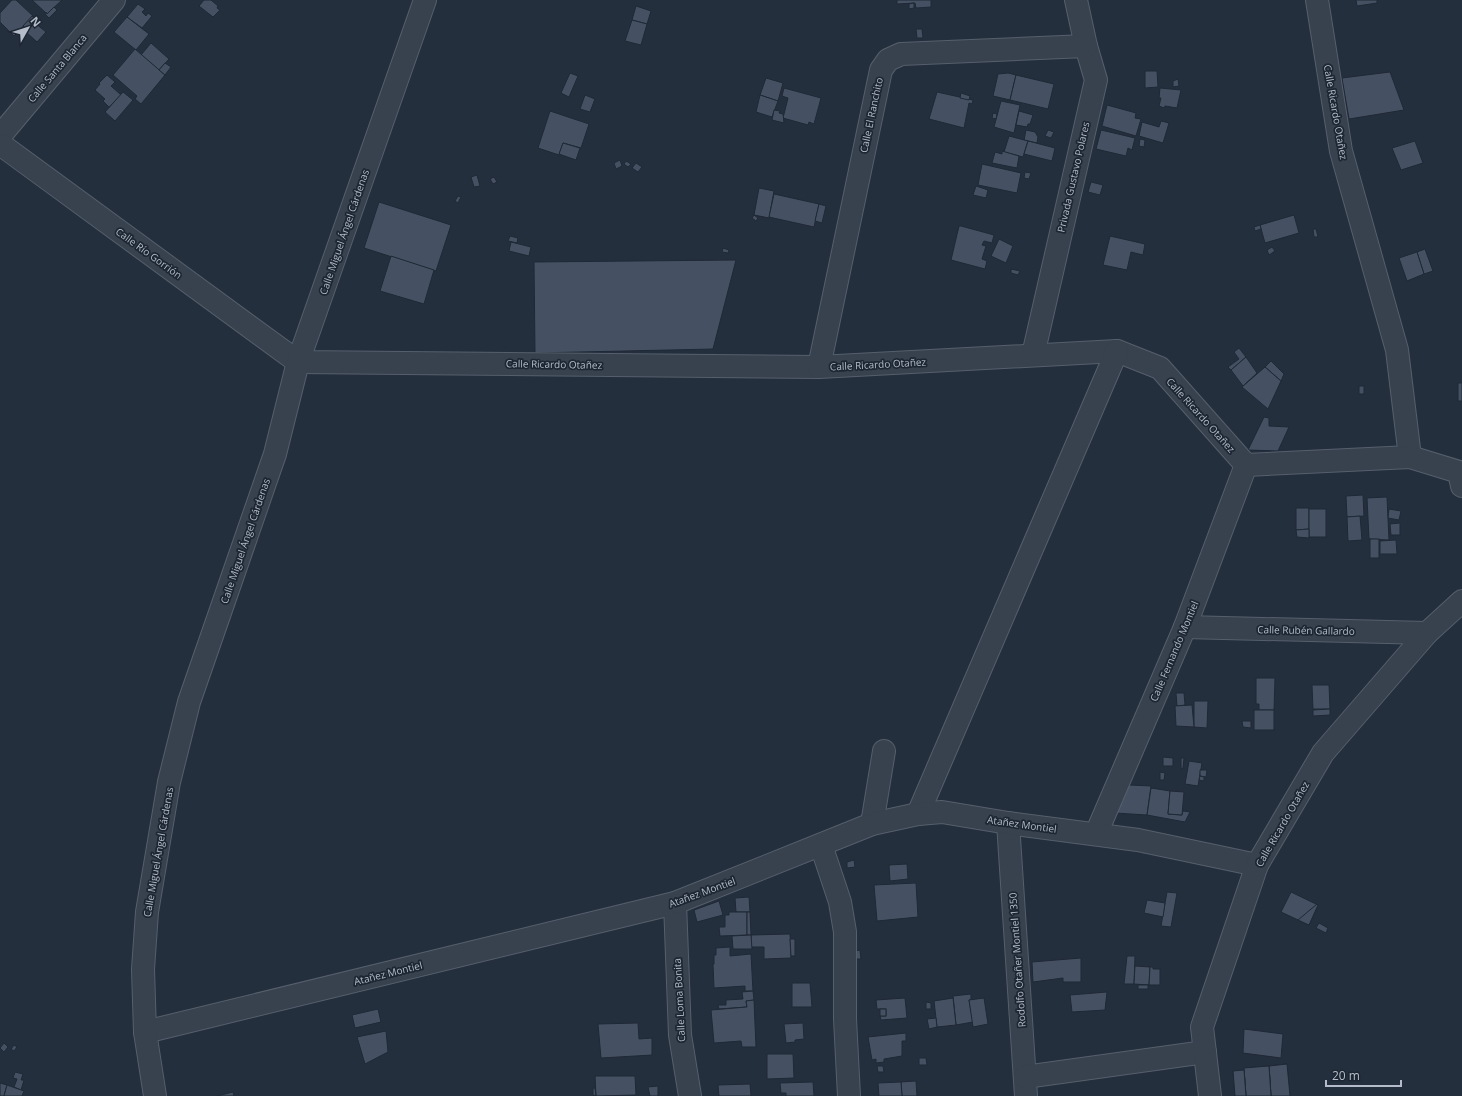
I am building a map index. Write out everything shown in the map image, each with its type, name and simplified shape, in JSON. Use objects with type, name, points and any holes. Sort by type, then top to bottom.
[{"type":"street","name":"Calle Santa Blanca","points":[[0,136],[114,0]]},
{"type":"street","name":"Calle Miguel Ángel Cárdenas","points":[[155,1096],[145,1032],[143,969],[147,912],[170,782],[189,702],[275,454],[298,362],[425,0]]},
{"type":"street","name":"Privada Gustavo Polares","points":[[1032,355],[1096,80],[1086,46],[1076,0]]},
{"type":"street","name":"Calle Ricardo Otañez","points":[[1317,0],[1341,151],[1397,350],[1410,457]]},
{"type":"street","name":"Calle El Ranchito","points":[[819,367],[881,70],[888,60],[901,54],[1086,46]]},
{"type":"street","name":"Calle Río Gorrión","points":[[0,144],[298,362]]},
{"type":"street","name":"Calle Ricardo Otañez","points":[[298,362],[819,367],[1117,351],[1160,368],[1246,465]]},
{"type":"street","points":[[918,814],[1117,351]]},
{"type":"street","points":[[1246,465],[1410,457],[1459,472],[1462,486]]},
{"type":"street","name":"Calle Fernando Montiel","points":[[1096,834],[1185,627],[1246,465]]},
{"type":"street","name":"Calle Ricardo Otañez","points":[[1210,1096],[1202,1027],[1257,865],[1323,753],[1427,633],[1462,601]]},
{"type":"street","name":"Calle Rubén Gallardo","points":[[1185,627],[1427,633]]},
{"type":"street","points":[[872,824],[884,751]]},
{"type":"street","name":"Atañez Montiel","points":[[145,1032],[675,903],[872,824],[918,814],[942,812],[1008,823],[1138,840],[1257,865]]},
{"type":"street","name":"Rodolfo Otañer Montiel 1350","points":[[1008,823],[1025,1086]]},
{"type":"street","points":[[821,845],[840,902],[845,932],[845,1019],[849,1096]]},
{"type":"street","name":"Calle Loma Bonita","points":[[675,903],[680,1035],[690,1096]]},
{"type":"street","points":[[1025,1086],[1205,1052]]},
{"type":"building","points":[[12,0],[16,0],[33,16],[14,36],[0,22],[0,13]]},
{"type":"building","points":[[32,0],[62,0],[47,14]]},
{"type":"building","points":[[204,0],[211,0],[218,6],[217,8],[220,10],[213,17],[199,6]]},
{"type":"building","points":[[897,0],[931,0],[931,7],[916,8],[915,3],[897,4]]},
{"type":"building","points":[[1356,0],[1377,0],[1377,3],[1357,6]]},
{"type":"building","points":[[914,3],[914,8],[909,9],[909,4]]},
{"type":"building","points":[[138,4],[145,9],[142,12],[146,16],[148,13],[152,16],[142,28],[127,17]]},
{"type":"building","points":[[636,6],[651,11],[647,24],[632,20]]},
{"type":"building","points":[[54,7],[57,10],[49,18],[45,14],[46,12],[47,14]]},
{"type":"building","points":[[32,16],[37,21],[28,30],[23,26]]},
{"type":"building","points":[[127,17],[149,34],[136,50],[114,32]]},
{"type":"building","points":[[632,20],[647,24],[641,45],[625,41]]},
{"type":"building","points":[[35,23],[46,32],[37,42],[26,32]]},
{"type":"building","points":[[916,29],[922,29],[923,38],[917,38]]},
{"type":"building","points":[[151,43],[169,59],[159,70],[141,55]]},
{"type":"building","points":[[135,49],[165,75],[141,104],[135,99],[137,96],[113,75]]},
{"type":"building","points":[[165,63],[171,67],[165,75],[159,70]]},
{"type":"building","points":[[1145,71],[1157,71],[1158,87],[1145,88]]},
{"type":"building","points":[[1390,72],[1404,110],[1349,119],[1342,78]]},
{"type":"building","points":[[570,73],[578,76],[569,97],[561,93]]},
{"type":"building","points":[[1008,73],[1016,75],[1010,100],[993,96],[998,74]]},
{"type":"building","points":[[107,75],[115,82],[111,86],[121,95],[109,107],[103,101],[105,99],[95,90],[100,84],[99,83]]},
{"type":"building","points":[[1016,75],[1054,84],[1048,109],[1010,100]]},
{"type":"building","points":[[766,78],[783,83],[778,101],[760,95]]},
{"type":"building","points":[[1178,79],[1179,86],[1173,87],[1173,81]]},
{"type":"building","points":[[784,88],[821,98],[814,124],[809,122],[808,125],[783,118],[788,98],[782,96]]},
{"type":"building","points":[[1160,88],[1181,90],[1177,108],[1165,106],[1164,108],[1159,106],[1161,98],[1159,98]]},
{"type":"building","points":[[123,92],[133,100],[115,121],[105,112]]},
{"type":"building","points":[[937,92],[973,100],[972,104],[969,103],[964,128],[929,119]]},
{"type":"building","points":[[961,93],[970,96],[969,100],[960,98]]},
{"type":"building","points":[[585,95],[595,99],[590,112],[580,109]]},
{"type":"building","points":[[760,95],[778,101],[772,117],[756,112]]},
{"type":"building","points":[[1001,101],[1020,105],[1014,133],[994,127]]},
{"type":"building","points":[[1107,105],[1136,113],[1135,118],[1141,119],[1136,136],[1102,126]]},
{"type":"building","points":[[774,110],[780,111],[779,113],[783,114],[784,123],[772,120]]},
{"type":"building","points":[[550,111],[589,124],[581,148],[563,143],[559,155],[538,148]]},
{"type":"building","points":[[1019,111],[1033,115],[1030,124],[1028,124],[1027,127],[1016,125]]},
{"type":"building","points":[[993,113],[997,114],[996,119],[992,118]]},
{"type":"building","points":[[1161,121],[1169,123],[1163,143],[1139,136],[1142,122],[1159,127]]},
{"type":"building","points":[[1026,130],[1035,132],[1038,137],[1037,143],[1024,140]]},
{"type":"building","points":[[1048,130],[1054,132],[1051,138],[1045,136]]},
{"type":"building","points":[[1101,130],[1135,138],[1132,150],[1128,148],[1126,156],[1096,149]]},
{"type":"building","points":[[1009,136],[1028,141],[1023,157],[1004,152]]},
{"type":"building","points":[[1140,139],[1145,140],[1144,147],[1139,146]]},
{"type":"building","points":[[1028,141],[1055,148],[1052,161],[1024,154]]},
{"type":"building","points":[[1415,141],[1423,163],[1401,170],[1392,148]]},
{"type":"building","points":[[563,143],[580,148],[576,160],[559,154]]},
{"type":"building","points":[[1002,151],[1019,156],[1017,168],[992,163],[995,152],[1002,154]]},
{"type":"building","points":[[620,160],[622,166],[616,169],[614,163]]},
{"type":"building","points":[[626,161],[631,164],[628,167],[624,164]]},
{"type":"building","points":[[636,163],[642,167],[638,172],[632,168]]},
{"type":"building","points":[[982,164],[1021,173],[1017,193],[978,185]]},
{"type":"building","points":[[1025,172],[1031,173],[1029,179],[1024,178]]},
{"type":"building","points":[[477,175],[480,186],[474,187],[471,177]]},
{"type":"building","points":[[494,177],[497,182],[493,184],[490,179]]},
{"type":"building","points":[[1091,182],[1103,185],[1100,195],[1088,192]]},
{"type":"building","points":[[976,186],[988,190],[986,198],[973,195]]},
{"type":"building","points":[[759,188],[774,191],[769,218],[754,215]]},
{"type":"building","points":[[774,194],[819,204],[814,227],[769,217]]},
{"type":"building","points":[[458,196],[461,197],[458,203],[455,201]]},
{"type":"building","points":[[379,202],[451,225],[436,271],[364,248]]},
{"type":"building","points":[[819,204],[826,206],[822,223],[815,221]]},
{"type":"building","points":[[754,215],[758,218],[756,221],[752,218]]},
{"type":"building","points":[[1294,215],[1299,233],[1265,243],[1260,225]]},
{"type":"building","points":[[1260,225],[1261,229],[1255,231],[1254,227]]},
{"type":"building","points":[[959,226],[994,235],[992,243],[984,241],[982,245],[986,246],[982,259],[987,261],[985,269],[951,260]]},
{"type":"building","points":[[1313,229],[1316,229],[1318,237],[1314,237]]},
{"type":"building","points":[[510,236],[518,238],[517,243],[508,241]]},
{"type":"building","points":[[1110,236],[1145,244],[1143,255],[1131,252],[1127,270],[1103,265]]},
{"type":"building","points":[[999,239],[1013,246],[1006,263],[991,256]]},
{"type":"building","points":[[511,242],[531,247],[529,256],[509,251]]},
{"type":"building","points":[[1272,247],[1275,251],[1269,255],[1267,250]]},
{"type":"building","points":[[723,248],[729,250],[728,253],[722,252]]},
{"type":"building","points":[[1425,249],[1433,271],[1424,274],[1417,252]]},
{"type":"building","points":[[1417,252],[1424,274],[1407,281],[1399,258]]},
{"type":"building","points":[[391,256],[434,270],[424,304],[380,291]]},
{"type":"building","points":[[736,260],[713,349],[535,353],[534,262]]},
{"type":"building","points":[[1011,269],[1020,271],[1018,275],[1011,273]]},
{"type":"building","points":[[1239,348],[1246,357],[1231,370],[1228,367],[1239,359],[1234,352]]},
{"type":"building","points":[[1246,357],[1257,373],[1243,386],[1231,370]]},
{"type":"building","points":[[1271,361],[1284,374],[1281,381],[1265,367]]},
{"type":"building","points":[[1265,367],[1281,381],[1268,409],[1242,387]]},
{"type":"building","points":[[1458,383],[1462,383],[1462,401],[1458,401]]},
{"type":"building","points":[[1359,386],[1364,386],[1364,394],[1359,394]]},
{"type":"building","points":[[1264,417],[1269,418],[1269,426],[1289,427],[1278,451],[1248,450]]},
{"type":"building","points":[[1363,495],[1364,516],[1347,517],[1346,496]]},
{"type":"building","points":[[1387,497],[1389,540],[1369,539],[1367,498]]},
{"type":"building","points":[[1296,508],[1309,508],[1309,529],[1296,530]]},
{"type":"building","points":[[1309,509],[1326,509],[1326,537],[1309,537]]},
{"type":"building","points":[[1389,509],[1401,511],[1399,520],[1388,518]]},
{"type":"building","points":[[1360,516],[1362,540],[1348,541],[1347,517]]},
{"type":"building","points":[[1400,523],[1400,535],[1391,535],[1390,524]]},
{"type":"building","points":[[1309,529],[1309,538],[1297,537],[1296,530]]},
{"type":"building","points":[[1370,539],[1379,539],[1379,558],[1370,558]]},
{"type":"building","points":[[1396,540],[1397,554],[1380,554],[1380,541]]},
{"type":"building","points":[[1256,678],[1275,678],[1274,710],[1259,710],[1259,704],[1256,704]]},
{"type":"building","points":[[1312,685],[1329,685],[1330,709],[1313,709]]},
{"type":"building","points":[[1176,693],[1184,693],[1185,705],[1177,706]]},
{"type":"building","points":[[1194,701],[1208,701],[1207,728],[1194,727]]},
{"type":"building","points":[[1192,705],[1194,727],[1176,726],[1175,706]]},
{"type":"building","points":[[1330,709],[1330,715],[1313,716],[1313,710]]},
{"type":"building","points":[[1254,710],[1274,710],[1274,730],[1254,730]]},
{"type":"building","points":[[1242,721],[1251,721],[1251,728],[1243,727]]},
{"type":"building","points":[[1163,757],[1173,758],[1173,766],[1163,766]]},
{"type":"building","points":[[1181,758],[1184,758],[1183,768],[1181,769]]},
{"type":"building","points":[[1189,761],[1202,763],[1198,786],[1185,784]]},
{"type":"building","points":[[1200,770],[1207,770],[1206,777],[1200,776]]},
{"type":"building","points":[[1160,772],[1165,773],[1164,780],[1160,780]]},
{"type":"building","points":[[1200,776],[1204,777],[1204,781],[1199,780]]},
{"type":"building","points":[[1129,785],[1151,786],[1147,815],[1115,813]]},
{"type":"building","points":[[1151,788],[1170,791],[1168,814],[1182,815],[1183,811],[1190,812],[1185,822],[1147,815]]},
{"type":"building","points":[[1170,791],[1184,792],[1182,815],[1168,814]]},
{"type":"building","points":[[854,860],[855,867],[847,868],[847,862]]},
{"type":"building","points":[[907,864],[908,879],[890,881],[889,865]]},
{"type":"building","points":[[916,883],[918,917],[877,921],[874,885]]},
{"type":"building","points":[[1167,892],[1177,893],[1171,927],[1161,926]]},
{"type":"building","points":[[1291,892],[1318,905],[1309,925],[1281,912]]},
{"type":"building","points":[[749,897],[750,912],[736,912],[735,898]]},
{"type":"building","points":[[1147,900],[1165,903],[1163,917],[1144,913]]},
{"type":"building","points":[[719,901],[723,915],[697,922],[694,910]]},
{"type":"building","points":[[1317,904],[1318,905],[1309,925],[1298,920]]},
{"type":"building","points":[[729,912],[747,912],[747,935],[720,936],[719,927],[725,927],[725,915],[729,915]]},
{"type":"building","points":[[747,912],[750,912],[751,935],[747,935]]},
{"type":"building","points":[[1319,923],[1328,928],[1326,933],[1316,928]]},
{"type":"building","points":[[790,934],[791,958],[764,959],[764,947],[751,947],[751,935]]},
{"type":"building","points":[[751,935],[752,949],[733,949],[732,936]]},
{"type":"building","points":[[790,939],[795,939],[795,956],[791,956]]},
{"type":"building","points":[[730,947],[730,956],[751,954],[753,991],[745,991],[745,986],[714,988],[713,964],[714,955],[716,955],[716,948]]},
{"type":"building","points":[[860,950],[861,959],[856,959],[855,951]]},
{"type":"building","points":[[1127,956],[1135,956],[1134,984],[1124,984]]},
{"type":"building","points":[[1081,958],[1081,982],[1063,982],[1063,978],[1033,982],[1032,962]]},
{"type":"building","points":[[1135,966],[1150,967],[1149,985],[1134,984]]},
{"type":"building","points":[[1150,967],[1153,967],[1153,969],[1160,969],[1160,985],[1149,985]]},
{"type":"building","points":[[792,983],[810,983],[812,1007],[792,1007]]},
{"type":"building","points":[[1138,985],[1148,985],[1148,989],[1138,989]]},
{"type":"building","points":[[753,991],[754,1000],[746,1001],[747,1007],[719,1009],[718,1005],[726,1005],[726,1000],[743,999],[742,992]]},
{"type":"building","points":[[1107,992],[1105,1010],[1072,1012],[1070,995]]},
{"type":"building","points":[[971,994],[971,999],[969,1000],[973,1022],[956,1025],[953,996]]},
{"type":"building","points":[[905,998],[907,1018],[881,1020],[880,1016],[886,1016],[886,1009],[877,1009],[876,1000]]},
{"type":"building","points":[[953,998],[956,1025],[937,1027],[934,1001]]},
{"type":"building","points":[[984,998],[988,1024],[973,1027],[969,1000]]},
{"type":"building","points":[[754,1000],[756,1047],[742,1047],[741,1041],[714,1043],[711,1010],[747,1007],[746,1001]]},
{"type":"building","points":[[926,1002],[931,1003],[931,1009],[926,1009]]},
{"type":"building","points":[[378,1009],[381,1022],[355,1028],[352,1015]]},
{"type":"building","points":[[880,1009],[886,1009],[886,1016],[880,1016]]},
{"type":"building","points":[[936,1018],[937,1027],[929,1029],[927,1019]]},
{"type":"building","points":[[638,1023],[639,1039],[652,1038],[652,1055],[601,1058],[598,1024]]},
{"type":"building","points":[[803,1023],[804,1039],[786,1043],[784,1024]]},
{"type":"building","points":[[1244,1029],[1283,1034],[1281,1058],[1243,1053]]},
{"type":"building","points":[[386,1031],[388,1052],[365,1064],[357,1037]]},
{"type":"building","points":[[906,1033],[906,1041],[902,1041],[902,1056],[884,1059],[884,1062],[876,1063],[876,1059],[872,1060],[868,1037]]},
{"type":"building","points":[[4,1043],[8,1047],[4,1052],[0,1048]]},
{"type":"building","points":[[14,1045],[17,1047],[14,1051],[11,1049]]},
{"type":"building","points":[[767,1054],[793,1054],[794,1078],[767,1079]]},
{"type":"building","points":[[919,1058],[926,1058],[927,1065],[919,1065]]},
{"type":"building","points":[[1287,1064],[1290,1096],[1271,1096],[1269,1066]]},
{"type":"building","points":[[1287,1064],[1290,1096],[1271,1096],[1269,1066]]},
{"type":"building","points":[[877,1066],[883,1066],[884,1072],[878,1072]]},
{"type":"building","points":[[1269,1066],[1271,1096],[1246,1096],[1244,1068]]},
{"type":"building","points":[[1269,1066],[1271,1096],[1246,1096],[1244,1068]]},
{"type":"building","points":[[1244,1070],[1246,1096],[1235,1096],[1233,1071]]},
{"type":"building","points":[[1244,1070],[1246,1096],[1235,1096],[1233,1071]]},
{"type":"building","points":[[15,1072],[23,1074],[21,1080],[24,1080],[21,1090],[14,1087],[17,1079],[13,1078]]},
{"type":"building","points":[[595,1076],[635,1076],[636,1095],[596,1096]]},
{"type":"building","points":[[916,1081],[917,1096],[902,1096],[901,1082]]},
{"type":"building","points":[[813,1082],[814,1096],[786,1096],[786,1093],[781,1093],[780,1083]]},
{"type":"building","points":[[901,1082],[902,1096],[879,1096],[878,1083]]},
{"type":"building","points":[[0,1083],[7,1085],[4,1096],[0,1096]]},
{"type":"building","points":[[750,1084],[751,1096],[719,1096],[718,1085]]},
{"type":"building","points":[[7,1085],[24,1091],[22,1096],[4,1096]]},
{"type":"building","points":[[658,1086],[658,1096],[650,1096],[648,1087]]},
{"type":"building","points":[[593,1088],[595,1088],[596,1096],[593,1095]]},
{"type":"building","points":[[233,1092],[234,1096],[217,1096]]}]
